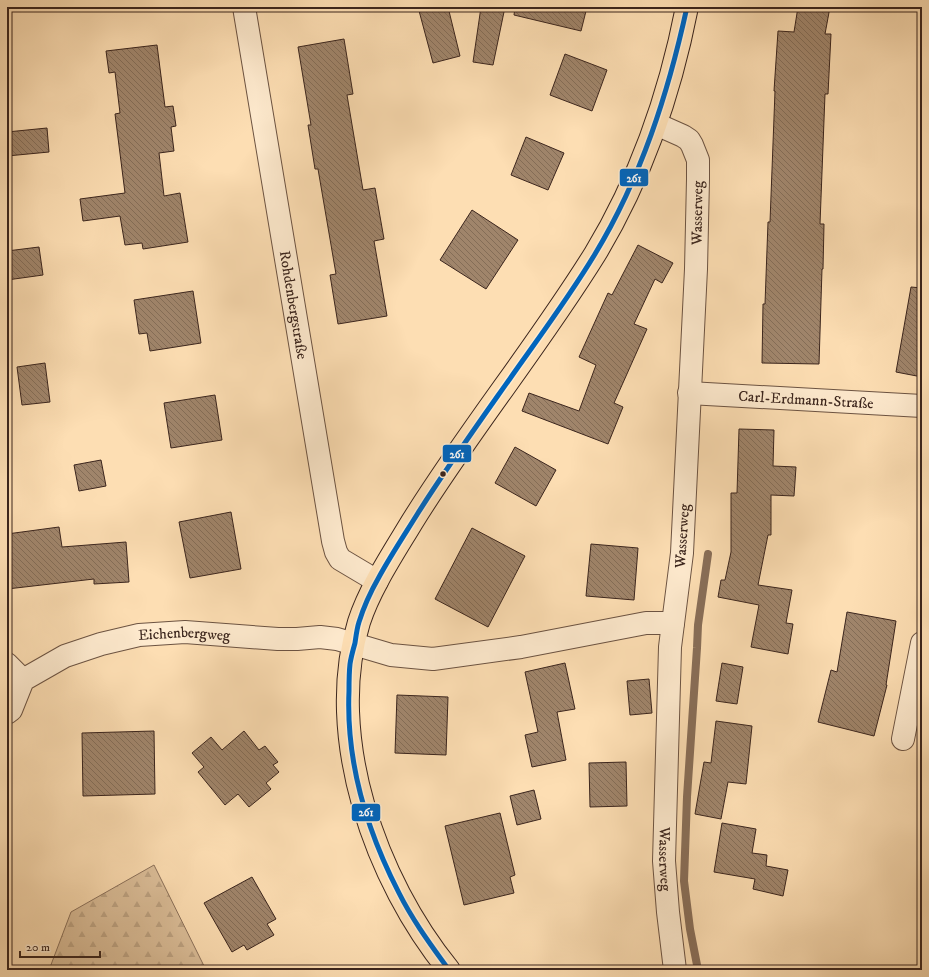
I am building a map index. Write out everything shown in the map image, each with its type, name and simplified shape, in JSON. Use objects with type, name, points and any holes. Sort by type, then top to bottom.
[{"type":"main road","points":[[450,970],[424,935],[402,900],[383,860],[367,818],[359,789],[350,736],[348,714],[348,684],[353,644],[368,600],[377,581],[397,547],[430,494],[554,318],[614,221],[630,188],[656,124],[676,56],[687,7]]},
{"type":"street","name":"Rohdenbergstraße","points":[[244,7],[332,541],[340,559],[377,581]]},
{"type":"street","name":"Wasserweg","points":[[656,124],[683,136],[688,140],[692,145],[698,160],[696,269],[682,553],[670,647],[664,861],[668,912],[676,970]]},
{"type":"street","name":"Carl-Erdmann-Straße","points":[[689,393],[922,406]]},
{"type":"street","name":"Eichenbergweg","points":[[23,680],[65,656],[101,644],[139,635],[185,632],[278,639],[320,637],[337,639],[390,655],[434,659],[521,647],[646,623],[674,623]]},
{"type":"street","points":[[903,739],[922,643]]},
{"type":"street","points":[[7,664],[23,680],[9,712]]},
{"type":"green space","points":[[154,865],[206,970],[49,970],[71,912]]},
{"type":"building","points":[[418,7],[448,7],[460,56],[433,63]]},
{"type":"building","points":[[481,7],[505,7],[493,65],[473,62]]},
{"type":"building","points":[[515,7],[587,7],[581,31],[514,15]]},
{"type":"building","points":[[798,7],[830,7],[825,34],[831,34],[828,94],[825,94],[820,224],[824,224],[819,364],[762,363],[763,304],[765,304],[768,222],[770,222],[774,91],[778,31],[794,32]]},
{"type":"building","points":[[344,39],[353,94],[347,95],[363,190],[375,188],[384,239],[374,241],[387,316],[338,324],[330,275],[336,274],[318,169],[315,169],[308,125],[311,125],[298,47]]},
{"type":"building","points":[[157,45],[165,107],[173,106],[176,126],[171,127],[174,151],[159,153],[164,196],[180,193],[188,242],[143,249],[142,243],[125,245],[120,216],[83,221],[80,199],[125,193],[115,114],[120,113],[115,72],[109,73],[106,51]]},
{"type":"building","points":[[565,54],[607,70],[592,111],[550,95]]},
{"type":"building","points":[[47,128],[49,152],[7,156],[7,132]]},
{"type":"building","points":[[526,137],[564,153],[548,190],[511,175]]},
{"type":"building","points":[[472,210],[518,240],[486,289],[440,260]]},
{"type":"building","points":[[638,245],[673,263],[662,283],[655,279],[634,324],[647,329],[614,403],[623,407],[608,444],[522,411],[529,393],[579,411],[596,365],[579,357],[608,293],[612,295]]},
{"type":"building","points":[[39,247],[43,275],[7,280],[7,251]]},
{"type":"building","points":[[911,287],[922,288],[922,377],[896,372]]},
{"type":"building","points":[[193,291],[201,343],[150,351],[147,333],[139,334],[134,300]]},
{"type":"building","points":[[45,363],[50,402],[22,405],[17,367]]},
{"type":"building","points":[[215,395],[222,440],[171,448],[164,403]]},
{"type":"building","points":[[739,429],[774,430],[773,466],[796,467],[794,496],[771,495],[771,535],[768,535],[758,585],[792,590],[786,623],[793,624],[788,654],[751,647],[759,605],[718,597],[721,580],[725,580],[731,552],[731,493],[737,493]]},
{"type":"building","points":[[515,447],[556,470],[536,506],[495,483]]},
{"type":"building","points":[[101,460],[106,486],[79,491],[74,465]]},
{"type":"building","points":[[231,512],[241,569],[190,578],[179,522]]},
{"type":"building","points":[[59,527],[62,547],[126,542],[129,582],[94,584],[94,579],[7,589],[7,534]]},
{"type":"building","points":[[472,528],[525,556],[488,627],[435,599]]},
{"type":"building","points":[[591,544],[638,548],[634,600],[586,596]]},
{"type":"building","points":[[847,612],[896,621],[887,685],[874,736],[818,722],[831,670],[837,672]]},
{"type":"building","points":[[565,663],[575,709],[557,712],[566,760],[532,767],[525,735],[538,732],[525,672]]},
{"type":"building","points":[[722,663],[743,667],[737,704],[716,701]]},
{"type":"building","points":[[649,679],[652,713],[630,715],[627,681]]},
{"type":"building","points":[[397,695],[448,697],[446,755],[395,753]]},
{"type":"building","points":[[716,721],[752,726],[746,784],[728,782],[721,819],[695,814],[704,762],[711,763]]},
{"type":"building","points":[[154,731],[155,794],[83,796],[82,733]]},
{"type":"building","points":[[244,731],[259,750],[265,746],[278,762],[273,765],[279,772],[266,783],[271,789],[249,807],[238,794],[225,805],[198,772],[204,767],[192,753],[211,737],[222,750]]},
{"type":"building","points":[[626,762],[627,806],[590,807],[589,763]]},
{"type":"building","points":[[534,790],[541,819],[517,825],[510,796]]},
{"type":"building","points":[[500,813],[515,875],[510,877],[514,893],[464,905],[445,826]]},
{"type":"building","points":[[722,823],[756,829],[752,853],[767,855],[766,866],[788,870],[783,896],[753,889],[755,879],[714,872]]},
{"type":"building","points":[[252,877],[276,919],[267,924],[274,935],[247,950],[244,945],[232,952],[204,903]]},
{"type":"waterway","points":[[698,970],[690,929],[684,881],[687,797],[698,625],[708,554]]},
{"type":"transit line","name":"261","points":[[449,970],[404,903],[377,845],[361,795],[355,769],[349,717],[351,656],[358,627],[370,593],[418,513],[466,441],[567,298],[586,269],[611,225],[626,196],[651,135],[671,72],[687,7]]}]
